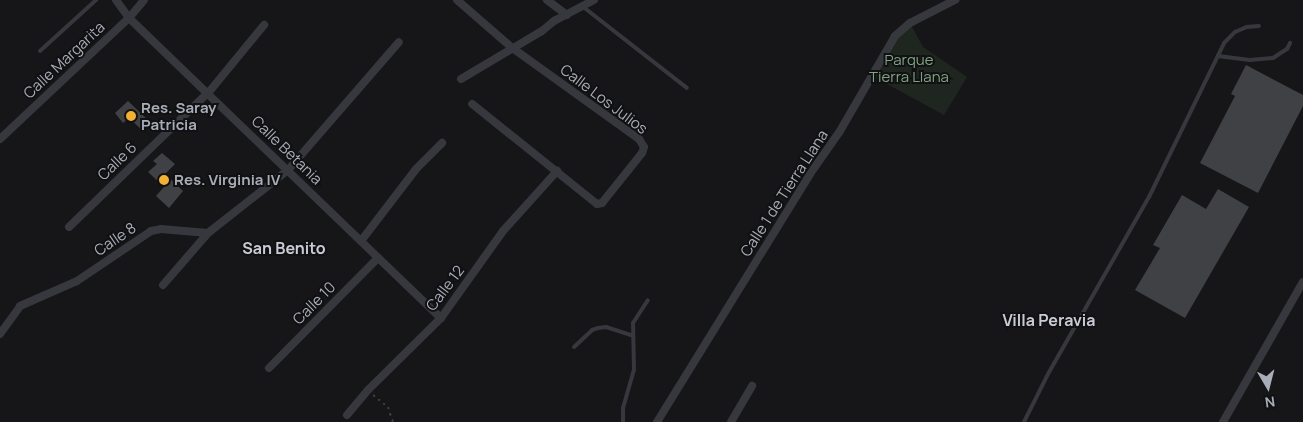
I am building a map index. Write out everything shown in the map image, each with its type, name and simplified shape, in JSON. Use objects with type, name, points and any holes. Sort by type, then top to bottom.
[{"type":"street","name":"Calle Betania","points":[[116,0],[129,18],[209,92],[441,318]]},
{"type":"street","name":"Calle Margarita","points":[[0,139],[129,18],[144,0]]},
{"type":"street","name":"Calle Los Julios","points":[[457,0],[511,47],[639,139],[644,146],[642,153],[602,203],[597,204],[472,104]]},
{"type":"street","points":[[547,0],[567,15]]},
{"type":"street","points":[[462,79],[511,47],[530,38],[594,0]]},
{"type":"street","name":"Calle 1 de Tierra Llana","points":[[657,422],[802,186],[840,131],[895,36],[910,23],[955,0]]},
{"type":"street","name":"Calle 6","points":[[69,227],[209,92],[264,25]]},
{"type":"street","points":[[163,286],[208,233],[288,170],[398,42]]},
{"type":"street","points":[[361,241],[416,169],[442,143]]},
{"type":"street","name":"Calle 12","points":[[347,414],[368,390],[441,318],[503,231],[557,171]]},
{"type":"street","name":"Calle 8","points":[[0,334],[20,306],[77,282],[151,231],[161,229],[208,233]]},
{"type":"street","name":"Calle 10","points":[[269,368],[378,258]]},
{"type":"street","points":[[1223,422],[1303,282]]},
{"type":"street","points":[[731,422],[752,386]]},
{"type":"lane","points":[[40,51],[96,0]]},
{"type":"lane","points":[[582,6],[687,88]]},
{"type":"lane","points":[[1024,422],[1048,374],[1149,197],[1224,43],[1235,32],[1247,27],[1259,26]]},
{"type":"lane","points":[[1218,56],[1250,60],[1273,58],[1287,49],[1290,43]]},
{"type":"lane","points":[[623,422],[623,408],[634,370],[633,323],[648,300]]},
{"type":"lane","points":[[574,348],[592,330],[598,328],[606,327],[633,336]]},
{"type":"path","points":[[368,390],[388,407],[393,422]]},
{"type":"green space","name":"Parque Tierra Llana","points":[[911,25],[923,47],[967,77],[944,115],[876,78],[896,40]]},
{"type":"building","points":[[1246,65],[1303,95],[1303,106],[1258,193],[1200,163],[1235,96],[1231,94]]},
{"type":"building","name":"Res. Saray Patricia","points":[[128,101],[150,122],[142,130],[129,118],[123,123],[115,113]]},
{"type":"building","name":"Res. Virginia IV","points":[[162,153],[175,164],[165,174],[183,191],[169,208],[156,196],[164,187],[148,172],[157,164],[153,161]]},
{"type":"building","points":[[1218,189],[1249,207],[1185,318],[1135,290],[1160,248],[1153,245],[1182,195],[1206,209]]},
{"type":"place","name":"Res. Saray Patricia","points":[[131,116]]},
{"type":"place","name":"Res. Virginia IV","points":[[164,180]]},
{"type":"district","name":"San Benito","points":[[284,248]]},
{"type":"district","name":"Villa Peravia","points":[[1049,320]]}]
